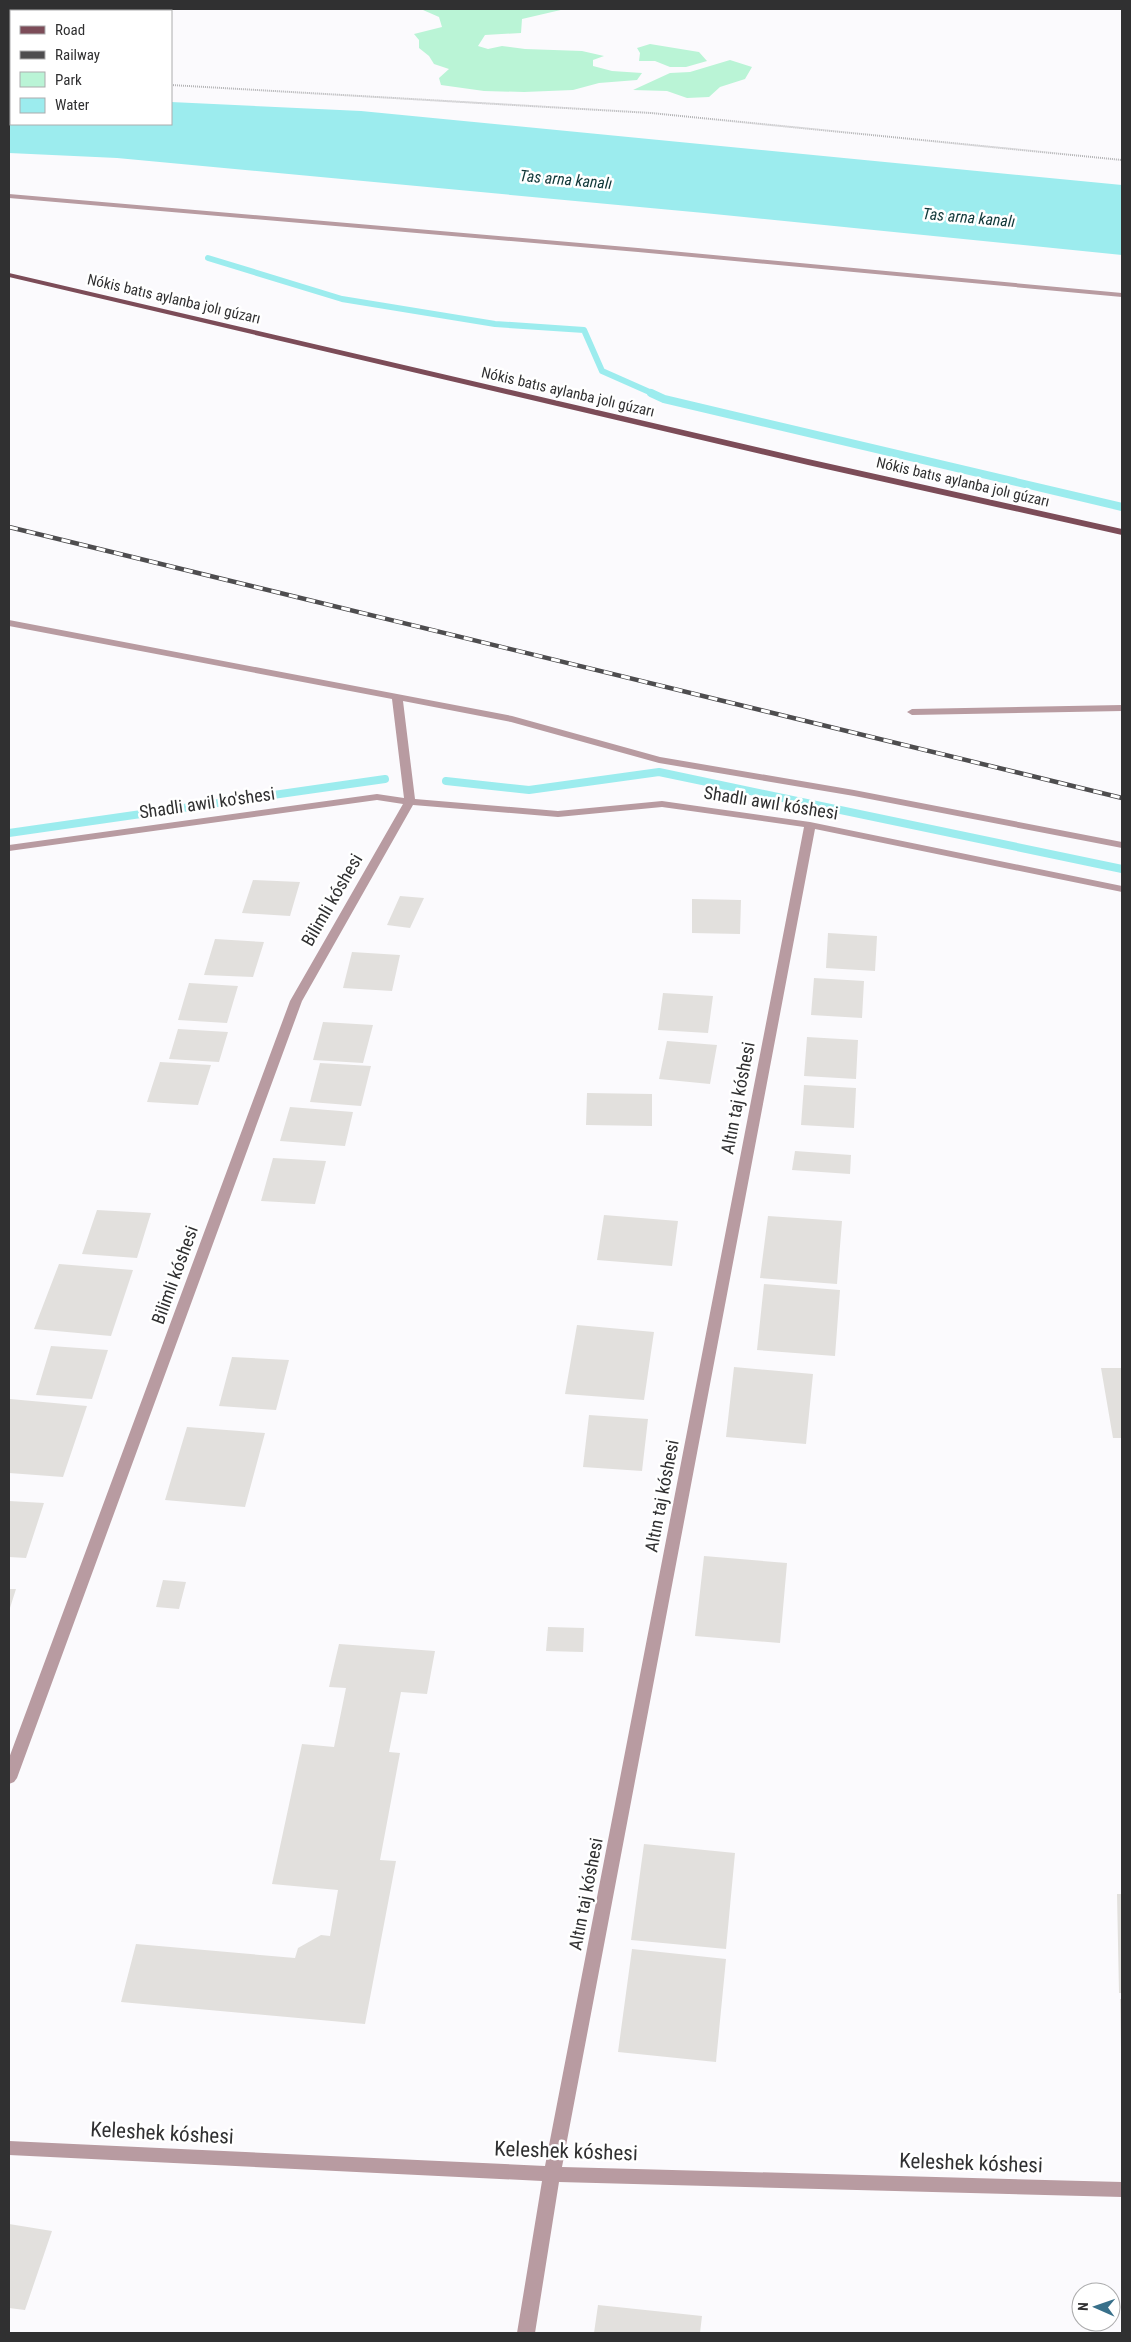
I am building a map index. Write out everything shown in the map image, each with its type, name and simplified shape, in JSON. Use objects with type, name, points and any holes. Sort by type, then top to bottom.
[{"type":"main road","name":"Nókis batıs aylanba jolı gúzarı","points":[[9,275],[808,462],[1122,532]]},
{"type":"street","points":[[9,196],[589,246],[1122,295]]},
{"type":"street","points":[[9,623],[512,719],[659,760],[854,793],[1122,845]]},
{"type":"street","points":[[397,698],[410,802]]},
{"type":"street","points":[[912,712],[1122,708]]},
{"type":"street","name":"Shadli awil ko'shesi","points":[[9,848],[377,796],[410,802]]},
{"type":"street","name":"Shadlı awıl kóshesi","points":[[410,802],[558,814],[662,804],[810,825],[1122,889]]},
{"type":"street","name":"Bilimli kóshesi","points":[[9,1778],[296,1001],[410,802]]},
{"type":"street","name":"Altın taj kóshesi","points":[[526,2333],[552,2174],[810,825]]},
{"type":"street","name":"Keleshek kóshesi","points":[[9,2148],[552,2174],[1122,2190]]},
{"type":"path","points":[[172,85],[651,114],[1122,160]]},
{"type":"green space","points":[[423,9],[565,9],[522,19],[521,33],[485,35],[478,46],[488,49],[502,46],[525,49],[582,51],[604,56],[593,60],[593,66],[612,71],[642,73],[637,80],[599,83],[573,90],[484,91],[441,85],[439,78],[449,69],[434,64],[429,56],[419,48],[419,40],[414,34],[442,27],[439,17]]},
{"type":"green space","points":[[650,44],[699,52],[707,61],[686,67],[670,67],[655,61],[639,61],[640,53],[637,48]]},
{"type":"green space","points":[[730,60],[752,67],[745,79],[720,87],[709,97],[687,98],[667,91],[633,90],[670,73],[690,72]]},
{"type":"water","name":"Tas arna kanalı","points":[[9,98],[10,125],[172,125],[172,102],[361,111],[1122,185],[1122,255],[704,213],[117,158],[9,153]]},
{"type":"building","points":[[253,880],[300,882],[290,916],[242,913]]},
{"type":"building","points":[[400,896],[424,898],[410,928],[387,925]]},
{"type":"building","points":[[692,899],[741,900],[740,934],[692,933]]},
{"type":"building","points":[[828,933],[877,936],[875,971],[826,968]]},
{"type":"building","points":[[215,939],[264,942],[253,977],[204,975]]},
{"type":"building","points":[[352,952],[400,955],[392,991],[343,988]]},
{"type":"building","points":[[814,978],[864,981],[862,1018],[811,1015]]},
{"type":"building","points":[[189,983],[238,986],[227,1023],[178,1020]]},
{"type":"building","points":[[663,993],[713,996],[708,1033],[658,1030]]},
{"type":"building","points":[[323,1022],[373,1025],[363,1063],[313,1060]]},
{"type":"building","points":[[178,1029],[228,1032],[219,1062],[169,1059]]},
{"type":"building","points":[[807,1037],[858,1040],[856,1079],[804,1076]]},
{"type":"building","points":[[667,1041],[717,1045],[710,1084],[659,1079]]},
{"type":"building","points":[[160,1062],[211,1065],[198,1105],[147,1102]]},
{"type":"building","points":[[320,1063],[371,1066],[361,1106],[310,1102]]},
{"type":"building","points":[[804,1085],[856,1088],[854,1128],[801,1125]]},
{"type":"building","points":[[587,1093],[652,1094],[652,1126],[586,1125]]},
{"type":"building","points":[[290,1107],[353,1112],[345,1146],[280,1141]]},
{"type":"building","points":[[795,1151],[851,1155],[850,1174],[792,1170]]},
{"type":"building","points":[[273,1158],[326,1161],[315,1204],[261,1201]]},
{"type":"building","points":[[97,1210],[151,1213],[137,1258],[82,1254]]},
{"type":"building","points":[[604,1215],[678,1221],[672,1266],[597,1260]]},
{"type":"building","points":[[768,1216],[842,1221],[837,1284],[760,1278]]},
{"type":"building","points":[[59,1264],[133,1270],[111,1336],[34,1329]]},
{"type":"building","points":[[764,1284],[840,1290],[835,1356],[757,1350]]},
{"type":"building","points":[[577,1325],[654,1332],[644,1400],[565,1394]]},
{"type":"building","points":[[51,1346],[108,1350],[92,1399],[36,1395]]},
{"type":"building","points":[[232,1357],[289,1360],[276,1410],[219,1406]]},
{"type":"building","points":[[734,1367],[813,1374],[806,1444],[726,1437]]},
{"type":"building","points":[[1101,1368],[1122,1368],[1122,1438],[1113,1438]]},
{"type":"building","points":[[10,1399],[87,1406],[63,1477],[9,1473]]},
{"type":"building","points":[[589,1415],[648,1419],[642,1471],[583,1467]]},
{"type":"building","points":[[187,1427],[265,1433],[245,1507],[165,1500]]},
{"type":"building","points":[[9,1501],[44,1503],[26,1558],[9,1557]]},
{"type":"building","points":[[704,1556],[787,1563],[780,1643],[695,1636]]},
{"type":"building","points":[[163,1580],[186,1582],[179,1609],[156,1607]]},
{"type":"building","points":[[9,1589],[16,1589],[9,1611]]},
{"type":"building","points":[[548,1627],[584,1628],[583,1652],[546,1651]]},
{"type":"building","points":[[339,1644],[435,1651],[427,1694],[401,1692],[389,1752],[400,1753],[380,1860],[396,1861],[365,2024],[121,2002],[136,1944],[295,1958],[298,1948],[321,1935],[330,1936],[338,1890],[272,1884],[302,1744],[334,1747],[346,1688],[329,1687]]},
{"type":"building","points":[[644,1844],[735,1853],[726,1949],[631,1940]]},
{"type":"building","points":[[1117,1894],[1122,1894],[1122,1993],[1119,1993]]},
{"type":"building","points":[[632,1949],[726,1959],[716,2062],[618,2052]]},
{"type":"building","points":[[1120,1999],[1122,1999],[1122,2049],[1121,2049]]},
{"type":"building","points":[[9,2224],[52,2231],[25,2310],[9,2308]]},
{"type":"building","points":[[598,2305],[702,2316],[700,2333],[594,2333]]},
{"type":"waterway","points":[[208,258],[342,299],[495,324],[584,330],[602,371],[654,394]]},
{"type":"waterway","points":[[651,393],[664,399],[1122,507]]},
{"type":"waterway","points":[[446,781],[529,790],[659,772],[1122,869]]},
{"type":"waterway","points":[[9,833],[385,779]]},
{"type":"railway","points":[[9,527],[1122,798]]}]
